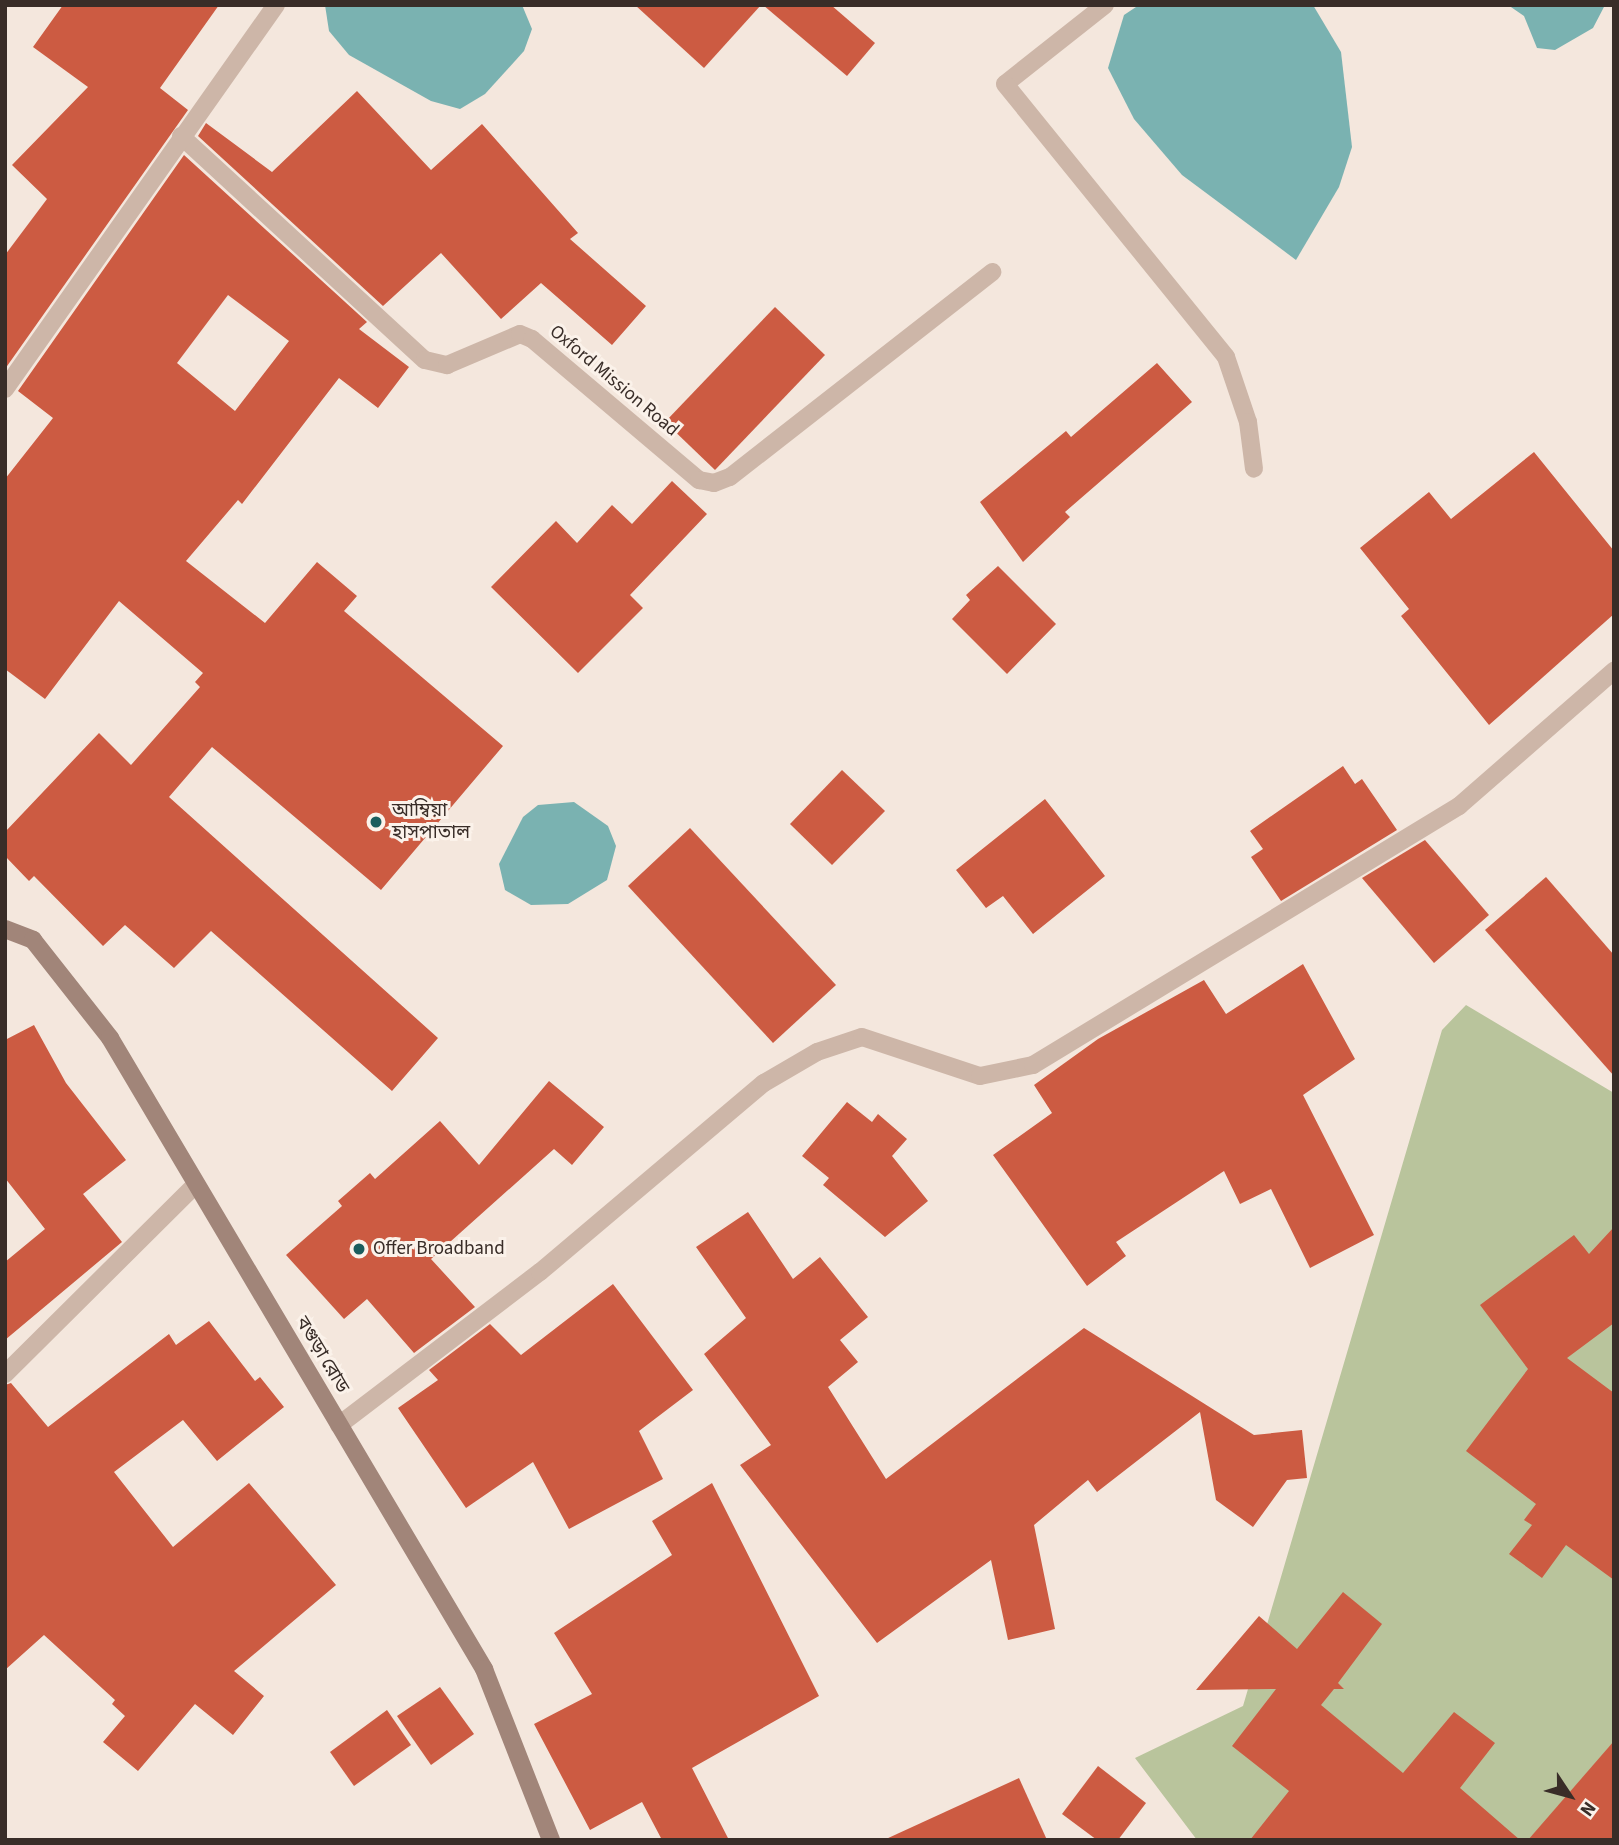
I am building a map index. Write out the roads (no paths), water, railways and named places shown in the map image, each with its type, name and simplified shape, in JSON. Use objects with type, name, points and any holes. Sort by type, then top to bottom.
[{"type":"main road","name":"বগুড়া রোড","points":[[5,929],[33,940],[110,1038],[484,1669],[551,1840]]},
{"type":"street","points":[[5,389],[276,5]]},
{"type":"street","points":[[1105,5],[1005,83],[1226,357],[1248,422],[1254,469]]},
{"type":"street","name":"Oxford Mission Road","points":[[181,136],[425,360],[447,365],[520,334],[699,480],[714,483],[730,477],[992,272]]},
{"type":"street","points":[[340,1425],[785,1071],[862,1037],[980,1076],[1033,1065],[1459,806],[1614,671]]},
{"type":"street","points":[[5,1374],[196,1184]]},
{"type":"water","points":[[325,5],[522,5],[532,29],[524,51],[485,94],[460,109],[431,101],[349,55],[329,31]]},
{"type":"water","points":[[1139,5],[1313,5],[1341,52],[1352,147],[1339,187],[1296,260],[1182,175],[1134,119],[1108,68],[1124,15]]},
{"type":"water","points":[[1508,5],[1605,5],[1593,28],[1555,50],[1537,48],[1524,16]]},
{"type":"water","points":[[574,802],[608,826],[616,846],[607,880],[568,904],[531,905],[505,890],[499,864],[523,817],[538,805]]},
{"type":"place","name":"আম্বিয়া হাসপাতাল","points":[[376,822]]},
{"type":"place","name":"Offer Broadband","points":[[359,1249]]}]
